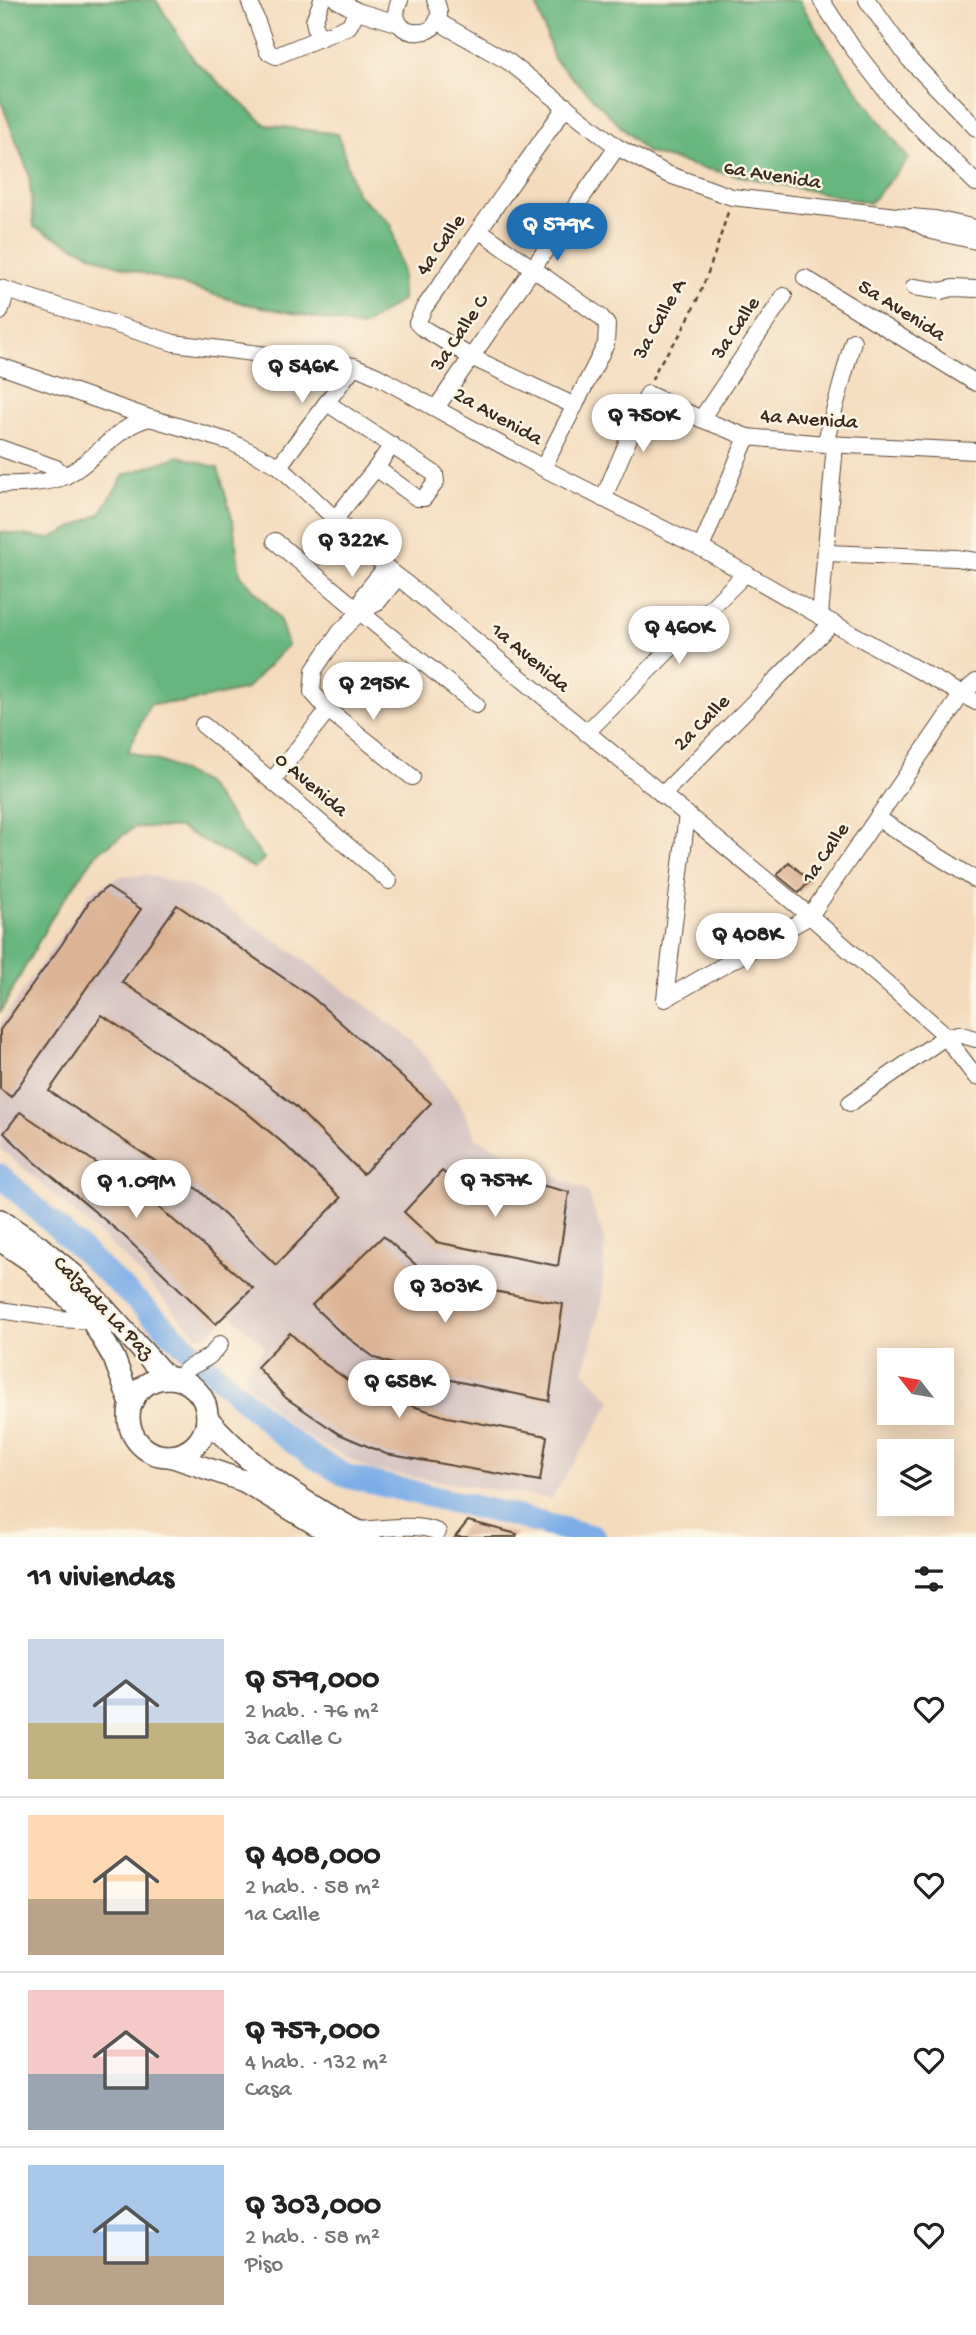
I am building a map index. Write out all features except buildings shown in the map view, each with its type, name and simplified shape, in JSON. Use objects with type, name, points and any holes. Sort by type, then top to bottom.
[{"type":"main road","name":"Calzada La Paz","points":[[0,1220],[40,1247],[85,1285],[178,1374]]},
{"type":"main road","name":"Calzada La Paz","points":[[0,1240],[31,1261],[92,1321],[114,1358],[131,1404]]},
{"type":"main road","points":[[170,1456],[187,1451],[195,1445],[205,1430],[207,1418],[203,1399],[197,1390],[178,1374],[145,1385],[137,1393],[131,1404],[129,1423],[132,1434],[139,1443],[158,1455],[170,1456],[244,1481],[354,1535]]},
{"type":"main road","points":[[207,1418],[255,1465],[354,1535]]},
{"type":"street","points":[[248,0],[268,52],[276,57],[349,26],[357,12]]},
{"type":"street","points":[[318,39],[314,20],[322,0]]},
{"type":"street","points":[[337,0],[357,12],[400,24]]},
{"type":"street","points":[[400,0],[396,11],[400,24],[415,33],[427,31],[437,21],[439,12],[435,0]]},
{"type":"street","points":[[821,0],[852,47],[896,104],[976,183]]},
{"type":"street","points":[[867,0],[909,59],[976,128]]},
{"type":"street","name":"6a Avenida","points":[[437,21],[509,62],[617,147],[667,174],[732,197],[905,217],[932,231],[976,241]]},
{"type":"street","name":"4a Calle","points":[[471,357],[417,323],[424,308],[566,106]]},
{"type":"street","name":"3a Calle C","points":[[436,408],[617,147]]},
{"type":"street","points":[[905,217],[935,219],[976,228]]},
{"type":"street","points":[[479,230],[601,317],[607,325],[606,344],[543,468]]},
{"type":"street","name":"5a Avenida","points":[[805,278],[976,383]]},
{"type":"street","points":[[915,287],[941,291],[953,288],[976,289]]},
{"type":"street","points":[[0,312],[3,289]]},
{"type":"street","name":"2a Avenida","points":[[3,289],[174,343],[354,366],[377,376],[543,468],[701,548],[969,698]]},
{"type":"street","name":"3a Calle","points":[[701,419],[784,296]]},
{"type":"street","points":[[826,620],[830,444],[853,341]]},
{"type":"street","points":[[471,357],[575,406]]},
{"type":"street","name":"1a Avenida","points":[[0,366],[150,418],[231,442],[279,466],[392,572],[810,916],[940,1030],[976,1077]]},
{"type":"street","points":[[279,466],[354,366]]},
{"type":"street","name":"4a Avenida","points":[[648,394],[747,437],[976,451]]},
{"type":"street","name":"3a Calle A","points":[[603,499],[648,394]]},
{"type":"street","points":[[327,403],[435,474],[436,482],[424,498],[417,498],[376,468]]},
{"type":"street","points":[[0,484],[66,476],[130,426],[150,418]]},
{"type":"street","points":[[701,548],[747,437]]},
{"type":"street","points":[[335,519],[392,445]]},
{"type":"street","points":[[0,448],[56,468],[66,476]]},
{"type":"street","points":[[275,541],[476,705]]},
{"type":"street","points":[[826,553],[976,560]]},
{"type":"street","points":[[392,572],[365,593],[360,612],[341,632],[314,670],[312,692],[328,709],[412,777]]},
{"type":"street","points":[[586,733],[746,573]]},
{"type":"street","name":"2a Calle","points":[[662,795],[826,620]]},
{"type":"street","name":"1a Calle","points":[[687,814],[665,999],[810,916],[877,818],[969,698],[976,682]]},
{"type":"street","points":[[272,781],[328,709]]},
{"type":"street","name":"0 Avenida","points":[[203,725],[389,881]]},
{"type":"street","points":[[877,818],[976,880]]},
{"type":"street","points":[[850,1103],[946,1037],[958,1034],[976,1039]]},
{"type":"street","points":[[0,1310],[92,1321]]},
{"type":"street","points":[[178,1374],[213,1356],[220,1344]]},
{"type":"street","points":[[354,1535],[429,1528],[443,1535]]},
{"type":"street","points":[[381,1537],[443,1535]]},
{"type":"path","name":"3a Calle A","points":[[648,394],[658,364],[683,330],[704,289],[732,197]]},
{"type":"shaded area","points":[[148,875],[195,888],[293,952],[414,1041],[460,1104],[476,1138],[588,1192],[605,1242],[602,1302],[584,1370],[612,1402],[551,1499],[372,1470],[317,1442],[291,1425],[248,1384],[244,1372],[265,1346],[230,1314],[207,1336],[198,1336],[116,1249],[0,1148],[0,1024],[92,891],[121,876]]},
{"type":"green space","points":[[0,0],[156,0],[194,60],[266,125],[338,134],[356,193],[391,224],[402,272],[402,300],[362,327],[242,303],[110,263],[34,227],[29,174],[0,99]]},
{"type":"green space","points":[[535,0],[799,0],[851,81],[909,159],[870,203],[702,168],[646,152],[554,59]]},
{"type":"green space","points":[[179,456],[218,468],[233,522],[240,574],[279,618],[288,645],[246,689],[188,702],[150,704],[128,751],[164,763],[205,783],[264,859],[254,868],[180,828],[135,827],[97,853],[53,915],[0,1013],[0,532],[50,539],[100,514],[124,475]]},
{"type":"waterway","points":[[0,1175],[281,1434],[312,1456],[348,1477],[595,1537]]}]
